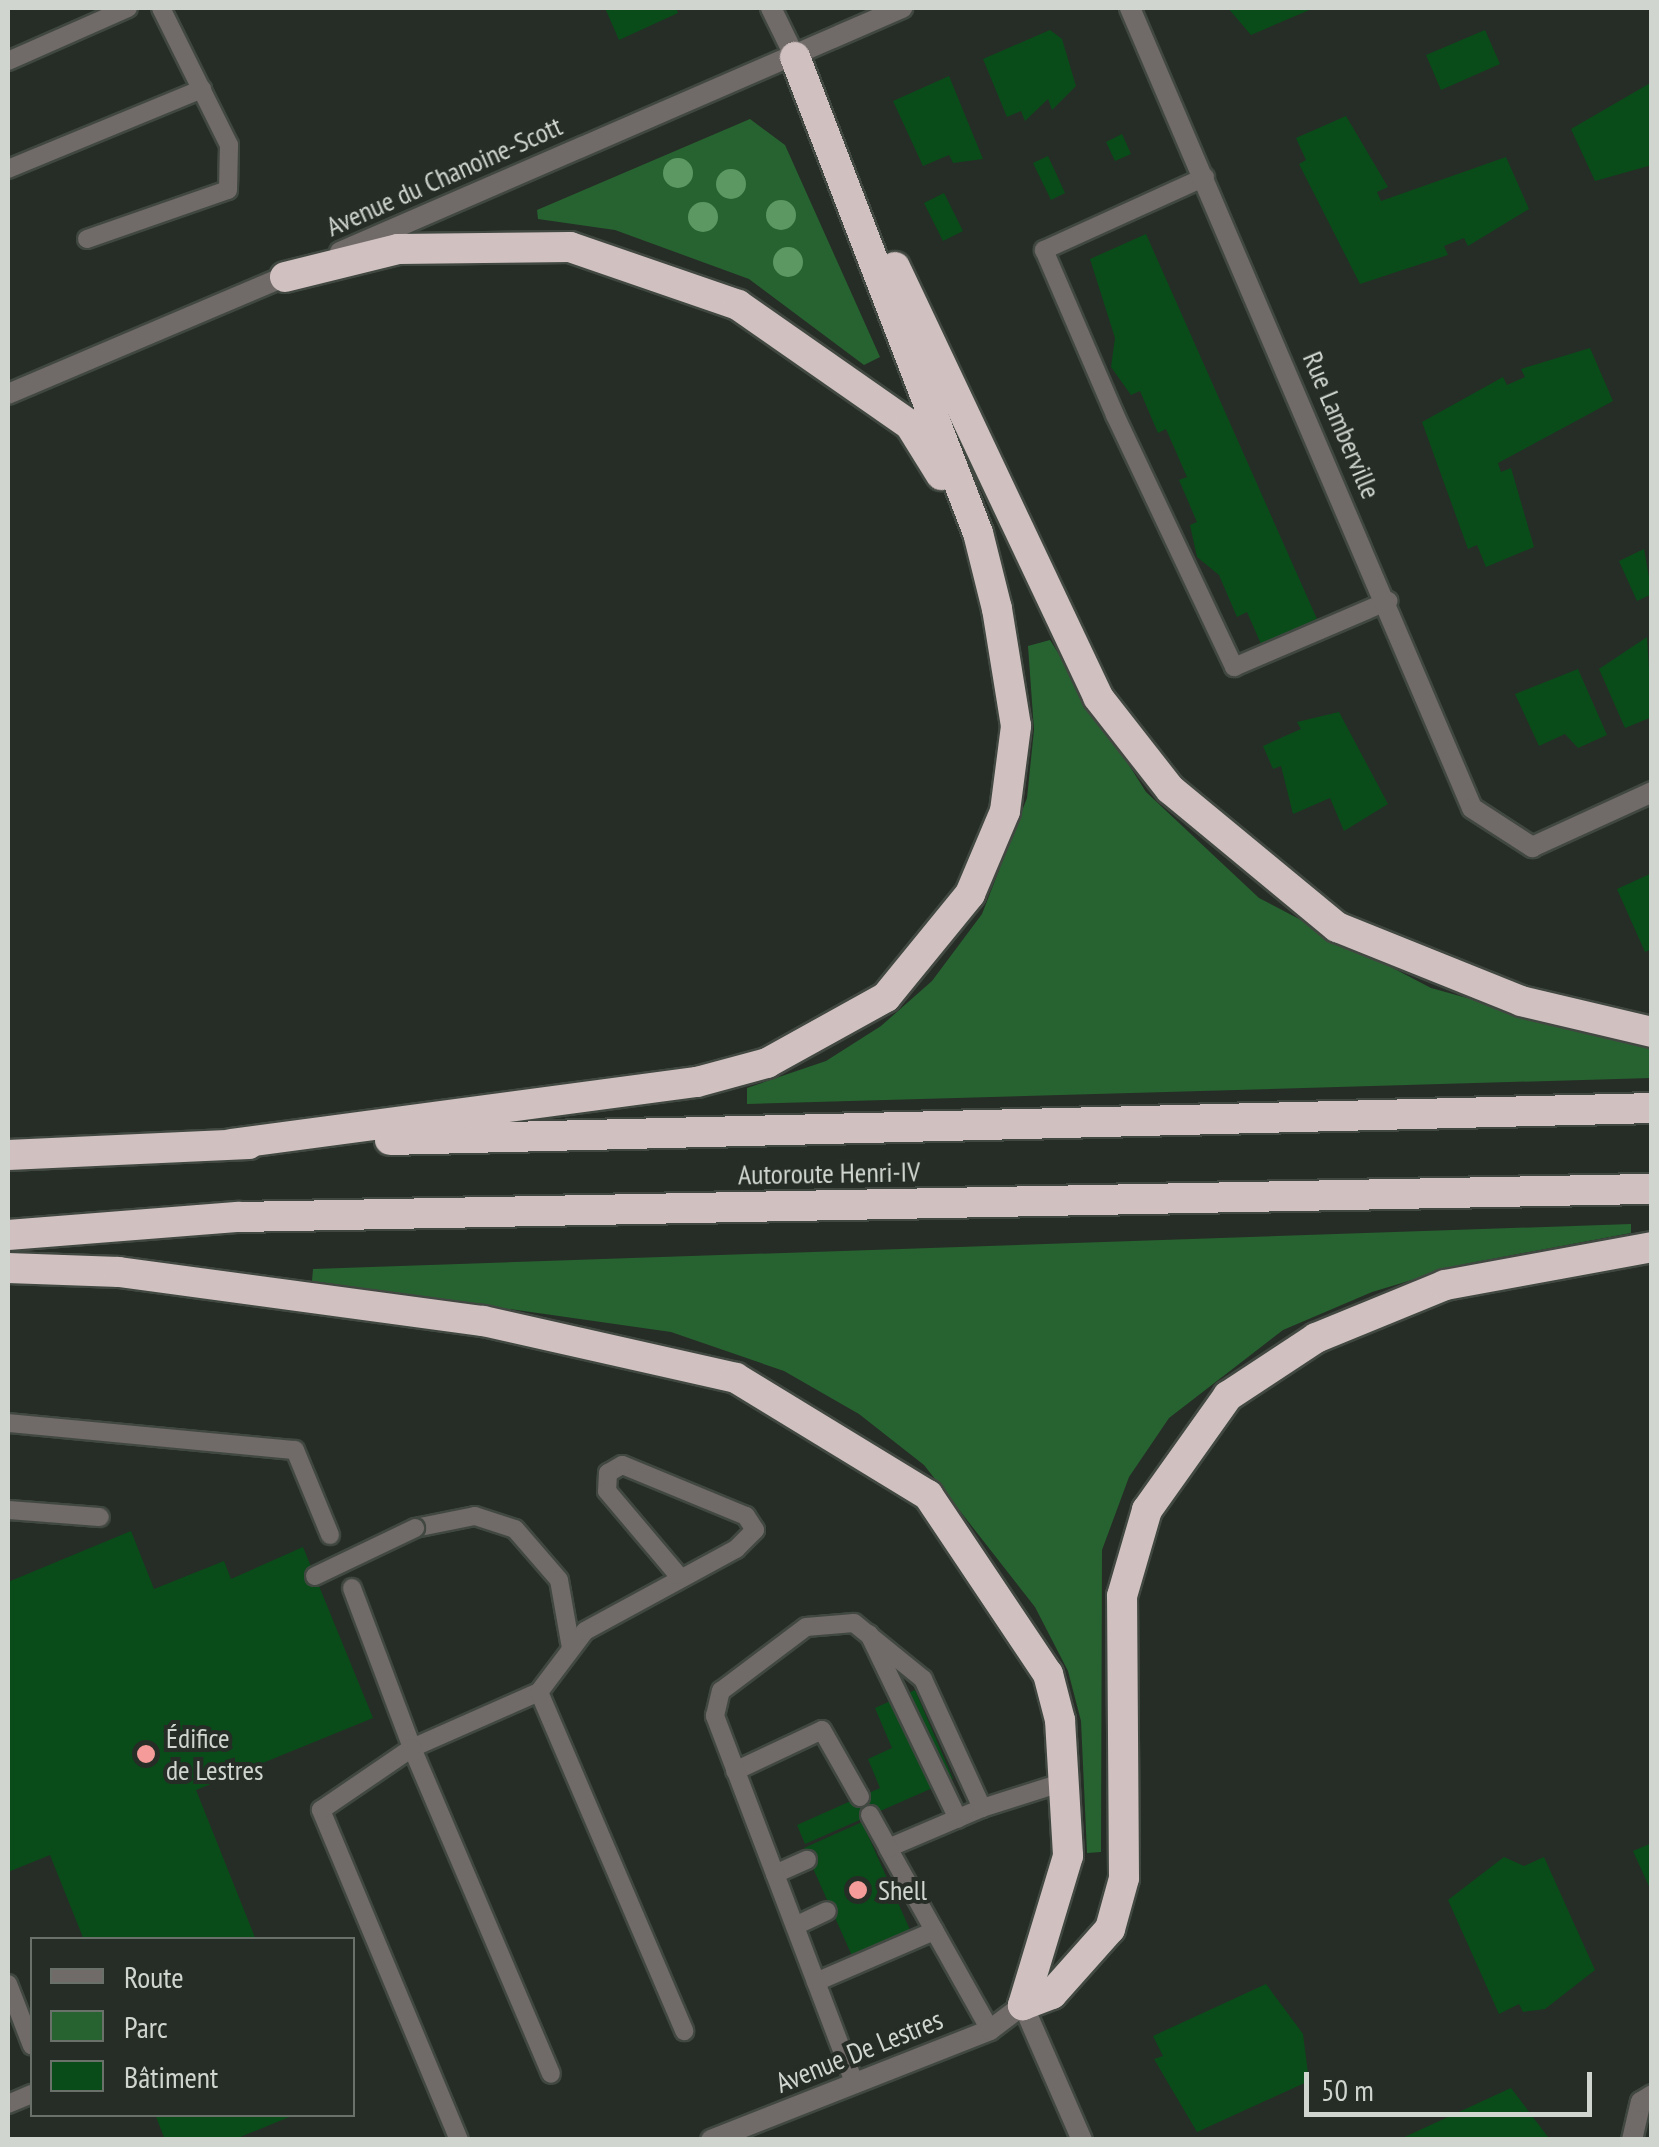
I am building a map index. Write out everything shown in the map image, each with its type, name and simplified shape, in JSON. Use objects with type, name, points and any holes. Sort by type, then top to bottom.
[{"type":"highway","points":[[232,1144],[697,1082],[826,1037],[886,996],[970,894],[1005,811],[1016,726],[978,533],[795,56]]},
{"type":"highway","points":[[795,56],[1098,697],[1170,789],[1337,927],[1521,1001],[1652,1032]]},
{"type":"highway","points":[[285,277],[398,249],[570,247],[738,306],[910,425],[978,533]]},
{"type":"highway","name":"Autoroute Henri-IV","points":[[8,1155],[232,1144],[1652,1108]]},
{"type":"highway","name":"Autoroute Henri-IV","points":[[8,1235],[240,1216],[1652,1189]]},
{"type":"highway","points":[[1022,2005],[1052,1994],[1110,1930],[1124,1878],[1122,1596],[1147,1510],[1228,1396],[1316,1338],[1445,1285],[1652,1247]]},
{"type":"highway","points":[[8,1268],[118,1272],[482,1321],[736,1378],[928,1495],[1048,1674],[1064,1782],[1068,1856],[1022,2005]]},
{"type":"street","points":[[770,8],[795,56]]},
{"type":"street","name":"Avenue du Chanoine-Scott","points":[[8,394],[902,8]]},
{"type":"street","name":"Rue Lamberville","points":[[1130,8],[1388,601],[1472,808],[1523,847],[1652,792]]},
{"type":"street","points":[[1022,2005],[1082,2140]]},
{"type":"street","name":"Avenue De Lestres","points":[[711,2140],[990,2030],[1022,2005]]},
{"type":"street","points":[[1632,2140],[1641,2102],[1652,2095]]},
{"type":"lane","points":[[8,60],[128,8]]},
{"type":"lane","points":[[87,239],[228,190],[229,145],[161,8]]},
{"type":"lane","points":[[8,169],[202,90]]},
{"type":"lane","points":[[1205,176],[1044,250],[1114,415],[1234,667],[1388,601]]},
{"type":"lane","points":[[8,1423],[296,1450],[330,1535]]},
{"type":"lane","points":[[459,2140],[321,1810],[412,1748],[538,1692],[570,1648],[678,1575],[736,1549],[755,1530],[746,1516],[622,1465],[608,1473],[607,1491],[678,1575]]},
{"type":"lane","points":[[8,1510],[100,1517]]},
{"type":"lane","points":[[316,1576],[414,1528],[475,1516],[515,1529],[559,1580],[570,1648]]},
{"type":"lane","points":[[352,1588],[412,1748],[551,2074]]},
{"type":"lane","points":[[854,2082],[714,1716],[721,1690],[806,1627],[854,1623],[923,1679],[982,1808]]},
{"type":"lane","points":[[868,1632],[958,1818]]},
{"type":"lane","points":[[538,1692],[684,2031]]},
{"type":"lane","points":[[735,1771],[822,1730],[860,1797]]},
{"type":"lane","points":[[888,1848],[982,1808],[1064,1782]]},
{"type":"lane","points":[[870,1827],[888,1848],[990,2030]]},
{"type":"lane","points":[[776,1874],[807,1860]]},
{"type":"lane","points":[[884,1884],[902,1874]]},
{"type":"lane","points":[[795,1926],[827,1910]]},
{"type":"lane","points":[[816,1982],[934,1931]]},
{"type":"lane","points":[[8,1984],[30,2041]]},
{"type":"green space","points":[[750,119],[785,145],[880,357],[864,365],[749,279],[615,230],[538,219],[537,210]]},
{"type":"green space","points":[[1050,640],[1146,792],[1259,898],[1431,988],[1651,1049],[1651,1078],[747,1104],[747,1088],[826,1061],[881,1026],[932,981],[982,914],[1027,798],[1034,730],[1028,646]]},
{"type":"green space","points":[[1631,1224],[1631,1233],[1465,1264],[1372,1292],[1283,1330],[1169,1418],[1129,1477],[1102,1550],[1101,1852],[1087,1853],[1081,1721],[1068,1671],[1035,1607],[924,1465],[859,1414],[784,1371],[671,1332],[312,1281],[313,1269]]},
{"type":"building","points":[[605,8],[676,8],[678,13],[619,40]]},
{"type":"building","points":[[1228,8],[1314,8],[1251,35]]},
{"type":"building","points":[[1050,30],[1062,39],[1076,86],[1052,110],[1048,99],[1025,121],[1021,111],[1007,117],[983,59]]},
{"type":"building","points":[[1485,30],[1500,64],[1441,90],[1426,55]]},
{"type":"building","points":[[949,76],[983,159],[953,163],[949,155],[923,166],[893,101]]},
{"type":"building","points":[[1652,82],[1652,165],[1595,181],[1571,129]]},
{"type":"building","points":[[1346,116],[1388,187],[1377,192],[1381,201],[1506,157],[1529,209],[1468,246],[1464,238],[1444,246],[1448,255],[1360,284],[1299,164],[1306,160],[1296,138]]},
{"type":"building","points":[[1122,134],[1131,154],[1115,161],[1106,142]]},
{"type":"building","points":[[1048,156],[1065,193],[1051,200],[1033,163]]},
{"type":"building","points":[[944,193],[963,231],[943,241],[924,203]]},
{"type":"building","points":[[1146,234],[1317,619],[1261,644],[1247,612],[1237,617],[1219,575],[1197,557],[1190,525],[1197,522],[1179,480],[1187,477],[1166,429],[1158,433],[1140,391],[1131,395],[1111,367],[1115,338],[1090,259]]},
{"type":"building","points":[[1590,348],[1613,401],[1498,463],[1501,472],[1511,468],[1534,547],[1486,567],[1477,545],[1468,549],[1422,422],[1503,377],[1507,385],[1525,377],[1521,369]]},
{"type":"building","points":[[1644,549],[1652,594],[1637,601],[1619,561]]},
{"type":"building","points":[[1647,637],[1652,717],[1625,728],[1599,669]]},
{"type":"building","points":[[1578,669],[1607,735],[1578,748],[1565,734],[1539,746],[1515,694]]},
{"type":"building","points":[[1339,712],[1388,804],[1344,831],[1330,798],[1293,814],[1281,766],[1273,769],[1263,746],[1301,729],[1297,722]]},
{"type":"building","points":[[1652,873],[1652,949],[1645,952],[1617,889]]},
{"type":"building","name":"Édifice de Lestres","points":[[131,1531],[154,1589],[224,1561],[231,1579],[303,1547],[373,1718],[196,1790],[255,1937],[83,1937],[50,1855],[8,1872],[8,1582]]},
{"type":"building","points":[[915,1690],[953,1779],[805,1844],[797,1825],[880,1788],[868,1759],[892,1748],[875,1708]]},
{"type":"building","name":"Shell","points":[[862,1822],[911,1932],[853,1958],[804,1848]]},
{"type":"building","points":[[1652,1843],[1652,1893],[1633,1851]]},
{"type":"building","points":[[1504,1857],[1524,1866],[1544,1857],[1595,1970],[1545,2009],[1523,2012],[1519,2004],[1499,2014],[1448,1900]]},
{"type":"building","points":[[1266,1984],[1303,2034],[1309,2081],[1197,2132],[1154,2059],[1163,2056],[1153,2036]]},
{"type":"building","points":[[1511,2088],[1548,2137],[1398,2140]]},
{"type":"building","points":[[156,2117],[289,2117],[233,2140],[165,2140]]},
{"type":"place","name":"Édifice de Lestres","points":[[146,1754]]},
{"type":"place","name":"Shell","points":[[858,1890]]}]
